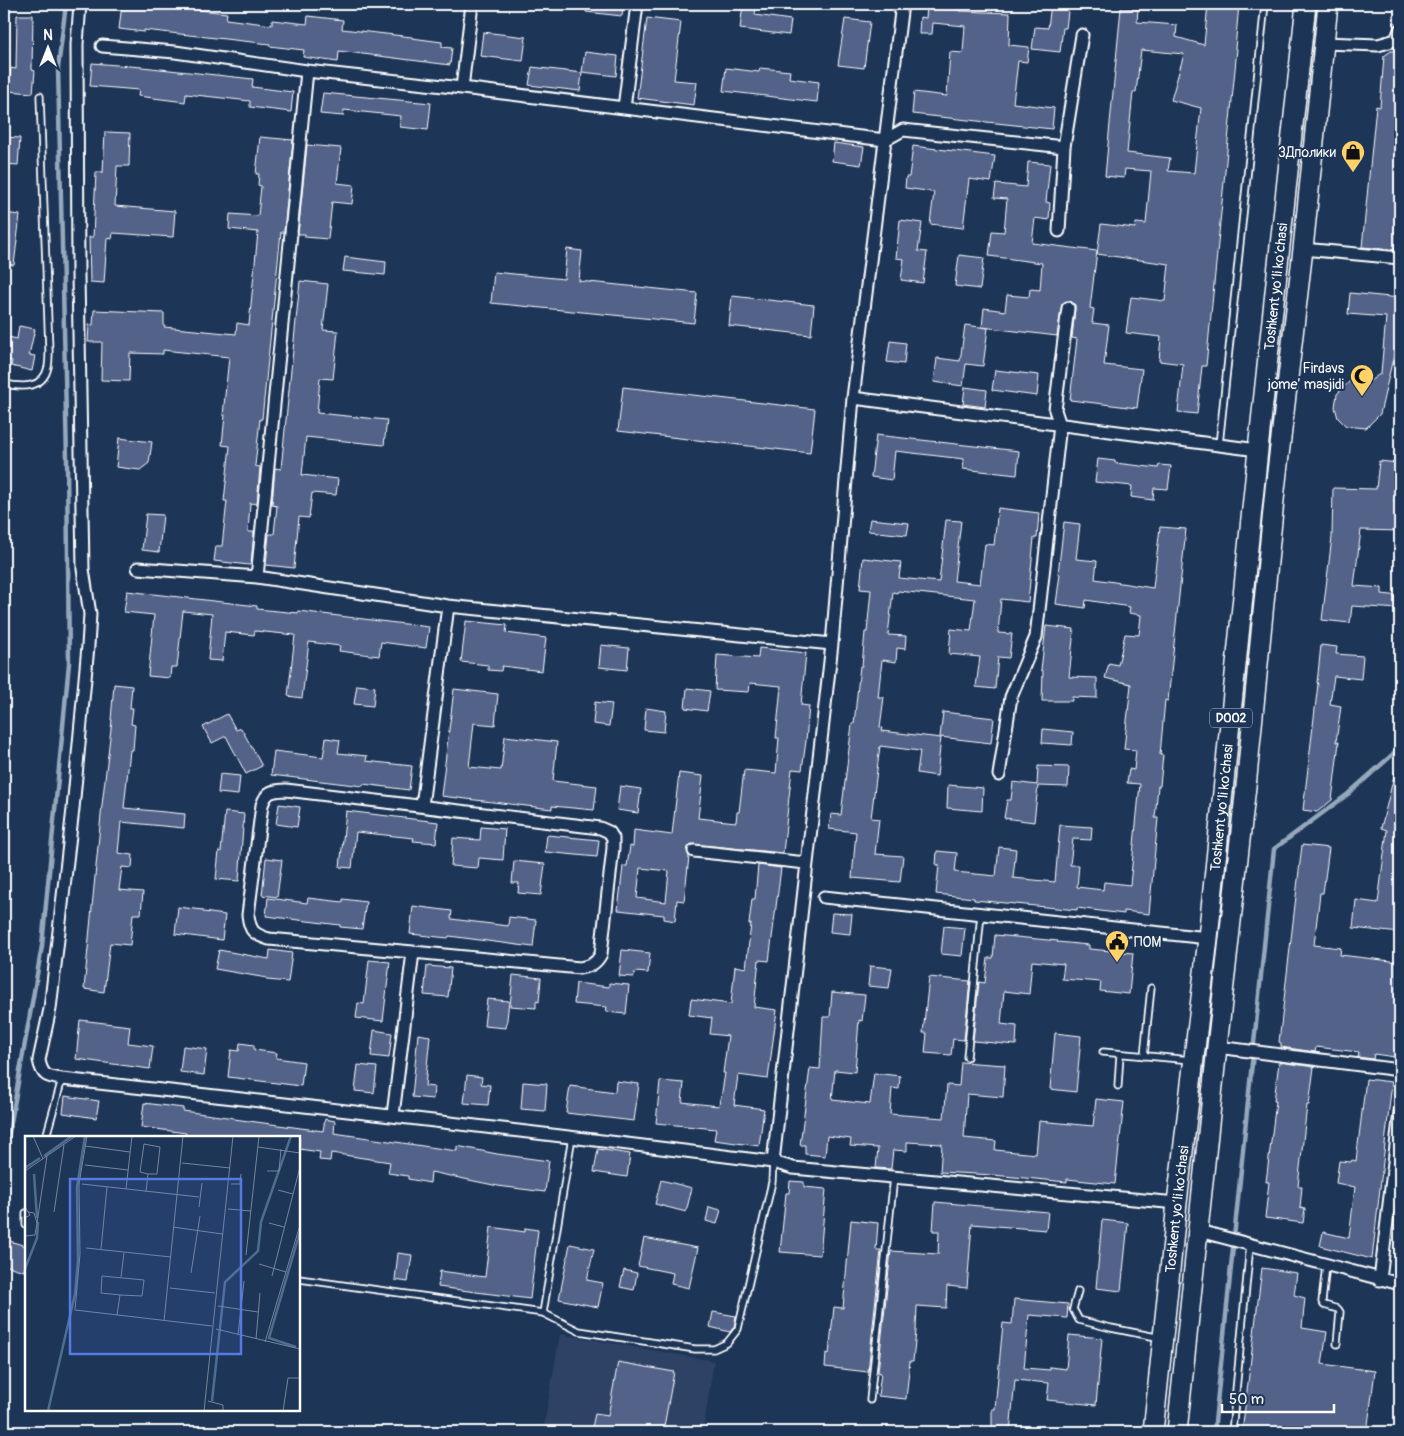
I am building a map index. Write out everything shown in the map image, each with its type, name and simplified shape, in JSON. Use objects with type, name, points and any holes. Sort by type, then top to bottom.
[{"type":"highway","name":"Toshkent yo‘li ko‘chasi","points":[[1153,1432],[1208,938],[1306,4]]},
{"type":"highway","name":"Toshkent yo‘li ko‘chasi","points":[[1177,1432],[1275,490],[1303,249],[1328,4]]},
{"type":"highway","points":[[1234,690],[1255,692]]},
{"type":"street","points":[[80,4],[77,44],[78,275],[83,569],[90,614],[72,819],[50,1009],[39,1060],[40,1068],[44,1074],[52,1078],[393,1115],[773,1162],[793,1168],[1177,1204]]},
{"type":"street","points":[[462,88],[472,4]]},
{"type":"street","points":[[624,108],[637,4]]},
{"type":"street","points":[[773,1162],[832,644],[852,398],[902,4]]},
{"type":"street","points":[[1324,43],[1378,45],[1396,40],[1400,30]]},
{"type":"street","points":[[1059,231],[1064,147],[1082,36]]},
{"type":"street","points":[[102,46],[175,52],[307,71],[885,140],[903,130],[1064,147]]},
{"type":"street","points":[[257,576],[307,71]]},
{"type":"street","points":[[1303,249],[1400,258]]},
{"type":"street","points":[[999,775],[1011,697],[1036,637],[1060,425],[1055,410],[1068,308]]},
{"type":"street","points":[[852,398],[1258,450]]},
{"type":"street","points":[[138,568],[257,576],[448,606],[832,644]]},
{"type":"street","points":[[422,806],[448,606]]},
{"type":"street","points":[[286,790],[422,806],[600,828],[609,832],[613,838],[614,848],[601,954],[597,962],[589,967],[580,968],[413,952],[269,939],[256,935],[249,925],[248,914],[262,805],[265,796],[272,791],[286,790]]},
{"type":"street","points":[[694,852],[806,863]]},
{"type":"street","points":[[824,897],[1208,938]]},
{"type":"street","points":[[393,1115],[413,952]]},
{"type":"street","points":[[1217,1047],[1400,1070]]},
{"type":"street","points":[[1380,1280],[1400,1112]]},
{"type":"street","points":[[1198,1230],[1400,1284]]},
{"type":"lane","points":[[1219,445],[1265,4]]},
{"type":"lane","points":[[4,384],[33,386],[43,379],[48,368],[40,96]]},
{"type":"lane","points":[[967,1057],[981,914]]},
{"type":"lane","points":[[1144,1056],[1151,988]]},
{"type":"lane","points":[[1103,1052],[1193,1060]]},
{"type":"lane","points":[[1118,1086],[1120,1054]]},
{"type":"lane","points":[[46,1136],[62,1079]]},
{"type":"lane","points":[[543,1313],[572,1137]]},
{"type":"lane","points":[[300,1279],[543,1313],[579,1331],[695,1349],[714,1349],[727,1343],[738,1329],[772,1182],[773,1162]]},
{"type":"lane","points":[[870,1400],[894,1178]]},
{"type":"lane","points":[[1232,1432],[1245,1243]]},
{"type":"lane","points":[[1326,1265],[1322,1302],[1324,1305],[1338,1309],[1340,1312],[1337,1344]]},
{"type":"lane","points":[[1078,1291],[1073,1309],[1079,1320],[1163,1339]]},
{"type":"shaded area","points":[[560,1334],[714,1361],[703,1432],[543,1432]]},
{"type":"building","points":[[122,4],[182,6],[182,8],[227,13],[226,19],[272,25],[272,20],[307,24],[308,16],[343,20],[342,29],[442,42],[442,47],[452,48],[450,65],[339,51],[338,62],[303,57],[304,50],[269,46],[270,44],[119,29]]},
{"type":"building","points":[[586,4],[623,4],[622,16],[586,12]]},
{"type":"building","points":[[743,4],[756,4],[755,15],[791,20],[789,35],[740,29]]},
{"type":"building","points":[[1051,4],[1069,4],[1060,52],[1032,49],[1035,27],[1048,28]]},
{"type":"building","points":[[1208,4],[1239,4],[1235,49],[1237,49],[1206,366],[1202,366],[1197,414],[1178,412],[1183,364],[1159,361],[1161,337],[1126,333],[1131,297],[1165,301],[1169,264],[1097,254],[1101,224],[1135,228],[1136,223],[1146,224],[1151,171],[1125,169],[1124,178],[1105,176],[1121,8],[1138,9],[1137,22],[1177,25],[1176,37],[1204,45]],"holes":[[[1141,50],[1184,54],[1171,100],[1201,108],[1194,173],[1168,171],[1170,158],[1127,153],[1133,92],[1136,92]]]},
{"type":"building","points":[[927,7],[960,11],[1010,13],[1009,45],[1029,47],[1027,62],[1018,61],[1013,103],[1054,108],[1052,129],[912,114],[914,92],[947,96],[950,52],[963,53],[965,26],[933,23],[932,34],[919,34],[920,17],[926,18]]},
{"type":"building","points":[[17,15],[33,15],[32,70],[35,71],[33,93],[8,91],[11,68],[16,69]]},
{"type":"building","points":[[647,18],[681,22],[674,80],[697,82],[694,105],[637,98]]},
{"type":"building","points":[[845,19],[870,22],[864,68],[838,65]]},
{"type":"building","points":[[483,32],[526,37],[523,61],[480,56]]},
{"type":"building","points":[[1391,51],[1400,51],[1400,250],[1362,247],[1376,106],[1380,107],[1384,56]]},
{"type":"building","points":[[585,52],[618,56],[616,76],[582,72]]},
{"type":"building","points":[[92,63],[253,79],[252,87],[293,92],[291,112],[250,107],[250,101],[186,94],[185,102],[138,96],[139,90],[90,86]]},
{"type":"building","points":[[532,67],[582,73],[580,91],[529,85]]},
{"type":"building","points":[[726,68],[759,72],[760,68],[790,71],[789,78],[819,82],[817,102],[723,91]]},
{"type":"building","points":[[323,93],[431,103],[428,130],[400,127],[401,116],[344,110],[343,116],[320,114]]},
{"type":"building","points":[[105,132],[130,133],[129,166],[117,166],[115,206],[175,211],[173,237],[113,233],[112,239],[107,238],[104,283],[90,282],[89,237],[93,237],[96,172],[103,172]]},
{"type":"building","points":[[4,137],[20,138],[18,165],[4,164]]},
{"type":"building","points":[[260,137],[293,140],[284,232],[281,232],[262,419],[260,419],[255,466],[260,467],[257,504],[250,503],[248,532],[254,532],[251,564],[249,565],[214,561],[216,546],[222,546],[227,501],[224,501],[230,446],[222,445],[229,357],[163,350],[163,354],[130,353],[129,381],[101,380],[102,342],[88,342],[89,325],[93,325],[94,310],[164,313],[164,327],[236,334],[237,323],[249,325],[258,232],[229,229],[230,214],[258,216],[261,186],[258,185],[259,174],[256,174]]},
{"type":"building","points":[[834,143],[864,147],[861,165],[832,161]]},
{"type":"building","points":[[307,145],[341,148],[337,183],[354,185],[352,204],[332,202],[328,239],[305,237],[305,234],[298,234]]},
{"type":"building","points":[[913,146],[995,156],[991,182],[969,179],[963,228],[930,224],[934,192],[905,188],[906,177],[909,177]]},
{"type":"building","points":[[1028,162],[1050,164],[1046,202],[1050,203],[1049,220],[1035,218],[1032,243],[1097,251],[1090,308],[1094,309],[1092,323],[1109,325],[1104,365],[1142,369],[1137,408],[1070,400],[1077,339],[1072,338],[1075,305],[1072,302],[1066,301],[1062,304],[1057,336],[982,327],[984,308],[1005,311],[1007,295],[1029,297],[1030,289],[1040,290],[1042,263],[989,256],[992,231],[1004,232],[1007,199],[994,198],[996,184],[1026,187]]},
{"type":"building","points":[[4,213],[20,215],[14,265],[4,264]]},
{"type":"building","points":[[900,220],[922,223],[918,251],[927,252],[923,283],[901,280],[904,259],[896,258]]},
{"type":"building","points":[[567,249],[582,251],[579,281],[697,293],[694,323],[491,303],[494,272],[564,279]]},
{"type":"building","points":[[959,255],[984,258],[980,289],[955,286]]},
{"type":"building","points":[[345,257],[386,262],[385,275],[343,271]]},
{"type":"building","points":[[300,281],[328,284],[323,330],[338,331],[333,379],[320,378],[317,413],[387,420],[384,445],[306,437],[302,475],[338,479],[336,495],[312,493],[309,518],[299,517],[294,568],[266,565],[269,534],[274,534],[277,506],[272,505],[275,468],[281,469]]},
{"type":"building","points":[[1350,293],[1400,298],[1400,341],[1397,341],[1380,414],[1366,428],[1346,426],[1338,418],[1335,407],[1337,394],[1351,380],[1366,384],[1381,373],[1386,317],[1348,314]]},
{"type":"building","points":[[732,296],[814,305],[811,335],[729,326]]},
{"type":"building","points":[[965,325],[988,328],[983,366],[966,364],[963,386],[934,382],[937,358],[960,361]]},
{"type":"building","points":[[19,326],[35,329],[29,355],[35,356],[32,371],[11,366],[12,361],[4,359],[4,336],[17,339]]},
{"type":"building","points":[[890,341],[906,343],[904,364],[887,362]]},
{"type":"building","points":[[995,370],[1039,375],[1037,396],[992,390]]},
{"type":"building","points":[[623,387],[815,409],[810,453],[618,431]]},
{"type":"building","points":[[965,387],[987,390],[985,407],[963,404]]},
{"type":"building","points":[[876,435],[1019,451],[1017,475],[963,469],[964,459],[895,451],[892,480],[871,477]]},
{"type":"building","points":[[119,438],[152,442],[149,463],[140,470],[116,467]]},
{"type":"building","points":[[1098,459],[1158,468],[1159,465],[1171,466],[1168,489],[1154,488],[1153,500],[1131,497],[1132,486],[1095,482]]},
{"type":"building","points":[[1379,461],[1398,463],[1394,503],[1396,503],[1396,508],[1400,509],[1400,531],[1361,530],[1354,586],[1382,588],[1382,594],[1400,596],[1400,609],[1352,606],[1350,623],[1322,620],[1332,537],[1333,488],[1376,489]]},
{"type":"building","points":[[998,508],[1039,513],[1037,538],[1034,538],[1028,602],[1001,599],[998,633],[1012,634],[1009,658],[998,657],[995,689],[976,687],[980,657],[949,654],[951,629],[971,631],[975,599],[893,592],[888,635],[906,636],[905,649],[897,648],[896,662],[882,660],[878,697],[884,697],[880,727],[883,728],[882,731],[941,738],[937,776],[917,773],[920,751],[880,746],[871,818],[879,819],[875,854],[903,856],[900,882],[852,878],[856,832],[829,829],[831,814],[841,815],[860,666],[862,666],[865,632],[867,632],[871,590],[860,589],[863,558],[901,562],[899,578],[939,582],[946,520],[961,521],[954,581],[980,584],[985,544],[994,545]]},
{"type":"building","points":[[146,514],[163,515],[159,552],[142,550]]},
{"type":"building","points":[[870,519],[909,523],[907,535],[868,531]]},
{"type":"building","points":[[1064,522],[1080,524],[1076,559],[1097,561],[1095,579],[1153,588],[1160,527],[1186,529],[1168,701],[1165,700],[1160,755],[1163,755],[1155,818],[1158,818],[1149,914],[1124,911],[1124,914],[1077,908],[1077,910],[974,900],[974,898],[936,894],[939,865],[936,865],[937,851],[957,853],[955,872],[996,876],[999,847],[1016,849],[1013,878],[1055,882],[1060,825],[1092,827],[1091,840],[1073,839],[1070,865],[1079,865],[1077,887],[1103,890],[1104,882],[1130,885],[1140,784],[1127,783],[1129,769],[1134,770],[1136,750],[1124,749],[1131,684],[1105,678],[1109,663],[1118,665],[1125,634],[1139,635],[1141,615],[1129,613],[1130,607],[1086,600],[1085,608],[1056,604]]},
{"type":"building","points":[[127,591],[257,606],[257,609],[298,613],[298,611],[429,627],[426,648],[381,642],[379,656],[339,651],[340,646],[309,642],[302,698],[288,696],[295,635],[255,631],[254,635],[225,632],[222,661],[208,660],[212,614],[183,611],[177,667],[171,667],[170,678],[148,676],[154,615],[124,612]]},
{"type":"building","points":[[466,621],[507,625],[506,633],[546,638],[542,671],[502,666],[501,671],[488,670],[488,665],[461,662]]},
{"type":"building","points":[[1046,626],[1074,629],[1069,677],[1097,678],[1097,698],[1072,697],[1072,701],[1042,701],[1043,671],[1041,670]]},
{"type":"building","points":[[601,645],[629,648],[627,670],[599,667]]},
{"type":"building","points":[[1321,645],[1337,647],[1336,654],[1363,656],[1361,679],[1334,676],[1330,704],[1341,706],[1336,742],[1339,742],[1332,800],[1317,812],[1303,810]]},
{"type":"building","points":[[759,648],[806,653],[801,705],[809,706],[806,741],[802,770],[792,769],[783,853],[691,844],[687,850],[689,857],[684,901],[677,900],[675,921],[664,919],[664,915],[618,910],[623,866],[627,866],[630,846],[633,847],[634,830],[672,835],[679,773],[703,776],[698,818],[736,822],[744,770],[776,773],[779,738],[776,738],[781,686],[750,683],[749,692],[715,690],[717,655],[758,658]],"holes":[[[640,868],[669,871],[666,902],[637,898]]]},
{"type":"building","points":[[114,684],[132,686],[130,708],[133,708],[131,724],[135,725],[133,750],[130,750],[124,808],[185,814],[184,828],[121,822],[118,853],[133,855],[132,868],[122,867],[119,890],[143,892],[141,914],[133,914],[130,945],[110,943],[104,992],[84,989],[112,720]]},
{"type":"building","points":[[357,685],[375,687],[373,706],[354,704]]},
{"type":"building","points":[[687,688],[710,691],[707,711],[685,708]]},
{"type":"building","points":[[454,689],[498,694],[495,725],[474,723],[469,767],[501,770],[505,736],[557,742],[553,781],[597,786],[594,810],[552,806],[552,809],[441,796]]},
{"type":"building","points":[[595,702],[612,704],[609,726],[593,724]]},
{"type":"building","points":[[646,708],[666,711],[664,732],[644,730]]},
{"type":"building","points":[[943,712],[994,718],[991,743],[940,737]]},
{"type":"building","points":[[227,714],[236,730],[241,728],[262,766],[246,774],[226,736],[212,743],[203,727]]},
{"type":"building","points":[[1043,729],[1073,732],[1072,745],[1042,743]]},
{"type":"building","points":[[326,738],[340,740],[338,753],[367,756],[366,761],[412,766],[409,790],[271,775],[274,751],[323,757]]},
{"type":"building","points":[[1038,766],[1069,767],[1068,787],[1038,786],[1034,822],[1004,818],[1007,800],[1011,800],[1013,782],[1037,785]]},
{"type":"building","points":[[1396,768],[1400,769],[1400,933],[1353,928],[1356,900],[1378,903],[1387,830],[1381,828]]},
{"type":"building","points":[[220,774],[240,776],[238,795],[218,793]]},
{"type":"building","points":[[948,785],[983,788],[982,811],[947,808]]},
{"type":"building","points":[[620,786],[641,789],[638,813],[617,810]]},
{"type":"building","points":[[279,804],[300,807],[297,827],[276,824]]},
{"type":"building","points":[[346,811],[438,822],[436,843],[413,841],[414,838],[356,832],[352,868],[340,867]]},
{"type":"building","points":[[225,812],[244,814],[239,881],[216,879]]},
{"type":"building","points":[[481,827],[505,829],[503,860],[479,858],[478,868],[451,866],[453,838],[480,840]]},
{"type":"building","points":[[547,835],[599,840],[597,857],[545,852]]},
{"type":"building","points":[[1302,845],[1329,848],[1323,893],[1320,893],[1314,945],[1341,948],[1340,955],[1400,962],[1400,1015],[1395,1057],[1374,1054],[1373,1059],[1358,1057],[1359,1052],[1316,1047],[1315,1052],[1281,1047],[1279,1042]]},
{"type":"building","points":[[266,858],[282,860],[277,897],[262,895]]},
{"type":"building","points":[[514,861],[545,864],[541,895],[518,893],[519,883],[512,883]]},
{"type":"building","points":[[758,865],[781,868],[769,961],[759,960],[754,1007],[777,1010],[768,1079],[738,1075],[734,1105],[764,1109],[759,1146],[714,1140],[716,1129],[656,1123],[660,1081],[684,1083],[682,1102],[719,1106],[725,1073],[723,1073],[728,1036],[710,1034],[712,1018],[689,1015],[691,999],[731,1004],[735,966],[746,968],[751,924],[749,924],[752,899],[755,899]]},
{"type":"building","points":[[268,898],[307,903],[308,898],[343,902],[343,899],[366,902],[362,929],[266,916]]},
{"type":"building","points":[[413,906],[452,911],[451,919],[508,926],[509,917],[536,920],[533,947],[449,936],[448,938],[410,934]]},
{"type":"building","points":[[178,907],[225,915],[222,940],[175,934]]},
{"type":"building","points":[[832,913],[852,914],[850,934],[830,932]]},
{"type":"building","points":[[944,926],[965,928],[962,956],[941,954]]},
{"type":"building","points":[[995,935],[1089,945],[1089,949],[1133,953],[1129,994],[1100,991],[1101,982],[1062,979],[1064,964],[1032,961],[1029,994],[1004,991],[1001,1024],[1017,1026],[1016,1045],[973,1041],[979,982],[985,983],[988,958],[993,958]]},
{"type":"building","points":[[219,950],[269,959],[270,950],[292,953],[288,982],[267,980],[267,978],[215,969]]},
{"type":"building","points":[[622,950],[650,953],[648,973],[635,972],[634,977],[619,976]]},
{"type":"building","points":[[369,960],[390,962],[383,1021],[356,1018],[358,1003],[364,1004]]},
{"type":"building","points":[[427,966],[451,968],[448,997],[424,995]]},
{"type":"building","points":[[870,966],[892,968],[889,988],[868,986]]},
{"type":"building","points":[[513,975],[541,978],[539,1002],[536,1001],[536,1008],[510,1006]]},
{"type":"building","points":[[929,977],[970,981],[964,1040],[953,1039],[951,1055],[925,1053],[927,1033],[923,1033]]},
{"type":"building","points":[[576,983],[609,987],[609,983],[629,985],[626,1014],[606,1012],[607,1007],[574,1004]]},
{"type":"building","points":[[832,992],[865,995],[862,1021],[859,1020],[855,1072],[835,1070],[832,1100],[870,1104],[874,1073],[900,1076],[899,1089],[892,1088],[890,1114],[944,1118],[947,1085],[959,1086],[961,1062],[1005,1065],[1003,1097],[967,1094],[964,1138],[996,1141],[995,1150],[1036,1154],[1039,1121],[1093,1126],[1096,1099],[1124,1102],[1115,1184],[1067,1179],[1067,1182],[940,1172],[942,1144],[907,1142],[907,1151],[893,1150],[891,1169],[876,1168],[878,1148],[850,1146],[851,1139],[827,1136],[825,1156],[805,1154],[805,1145],[800,1145],[810,1068],[820,1069],[823,1017],[830,1017]]},
{"type":"building","points":[[487,999],[509,1001],[506,1028],[484,1026]]},
{"type":"building","points":[[80,1020],[130,1026],[128,1043],[153,1046],[150,1069],[76,1059]]},
{"type":"building","points":[[374,1030],[392,1033],[389,1058],[371,1056]]},
{"type":"building","points":[[1055,1033],[1081,1036],[1076,1092],[1050,1089]]},
{"type":"building","points":[[418,1034],[430,1036],[425,1086],[434,1087],[433,1099],[412,1097]]},
{"type":"building","points":[[240,1043],[254,1045],[254,1050],[277,1053],[276,1058],[304,1062],[301,1086],[228,1077],[231,1050],[239,1051]]},
{"type":"building","points":[[183,1046],[207,1049],[204,1075],[180,1072]]},
{"type":"building","points":[[1279,1062],[1314,1067],[1309,1105],[1307,1105],[1298,1186],[1302,1186],[1300,1208],[1305,1209],[1303,1223],[1265,1218],[1269,1182],[1266,1182]]},
{"type":"building","points":[[358,1065],[377,1067],[374,1093],[355,1091]]},
{"type":"building","points":[[467,1075],[482,1077],[481,1084],[490,1085],[488,1105],[464,1103]]},
{"type":"building","points":[[1366,1079],[1392,1082],[1372,1259],[1320,1246],[1323,1232],[1349,1238],[1355,1187],[1336,1183],[1339,1161],[1356,1161]]},
{"type":"building","points":[[616,1081],[639,1084],[634,1121],[566,1113],[570,1086],[615,1092]]},
{"type":"building","points":[[523,1082],[547,1084],[545,1111],[521,1109]]},
{"type":"building","points":[[65,1096],[99,1101],[96,1118],[63,1113]]},
{"type":"building","points":[[144,1103],[183,1108],[183,1111],[234,1119],[323,1131],[325,1119],[335,1121],[334,1133],[457,1151],[457,1146],[549,1161],[545,1192],[498,1186],[431,1172],[430,1183],[408,1179],[408,1176],[388,1173],[390,1162],[331,1153],[330,1161],[319,1160],[320,1152],[300,1149],[300,1136],[185,1136],[186,1133],[141,1127]]},
{"type":"building","points":[[598,1149],[630,1154],[627,1177],[594,1172]]},
{"type":"building","points":[[661,1180],[692,1188],[686,1212],[655,1204]]},
{"type":"building","points":[[790,1181],[804,1182],[804,1187],[826,1189],[820,1255],[780,1252],[786,1193],[789,1193]]},
{"type":"building","points":[[935,1202],[1048,1212],[1046,1230],[972,1224],[967,1288],[947,1286],[946,1308],[917,1306],[913,1361],[910,1361],[906,1399],[878,1396],[881,1373],[878,1372],[891,1251],[938,1254],[939,1231],[933,1231]]},
{"type":"building","points":[[709,1207],[721,1210],[717,1224],[706,1221]]},
{"type":"building","points":[[851,1220],[878,1223],[876,1250],[881,1250],[868,1372],[825,1367],[826,1353],[829,1354],[834,1307],[843,1308]]},
{"type":"building","points":[[1102,1220],[1128,1223],[1121,1291],[1096,1288]]},
{"type":"building","points":[[491,1227],[525,1232],[525,1228],[538,1230],[530,1299],[438,1287],[440,1271],[485,1277]]},
{"type":"building","points":[[644,1238],[698,1248],[689,1288],[671,1284],[673,1273],[638,1266]]},
{"type":"building","points":[[6,1240],[25,1246],[24,1271],[4,1265]]},
{"type":"building","points":[[570,1244],[594,1249],[587,1280],[603,1283],[598,1307],[559,1299]]},
{"type":"building","points":[[398,1253],[412,1255],[408,1282],[395,1280]]},
{"type":"building","points":[[1262,1268],[1297,1273],[1294,1295],[1305,1298],[1302,1328],[1327,1332],[1322,1364],[1375,1371],[1367,1432],[1242,1432]]},
{"type":"building","points":[[624,1270],[637,1273],[634,1290],[620,1287]]},
{"type":"building","points":[[1014,1299],[1068,1304],[1067,1318],[1029,1315],[1024,1368],[1050,1370],[1050,1367],[1066,1369],[1069,1335],[1102,1338],[1096,1405],[1047,1400],[1049,1383],[1015,1380],[1010,1432],[992,1432],[992,1409],[995,1409],[1003,1323],[1012,1324]]},
{"type":"building","points":[[713,1312],[736,1316],[734,1327],[730,1332],[710,1327]]},
{"type":"building","points":[[618,1362],[674,1372],[663,1432],[591,1432],[595,1414],[608,1416]]},
{"type":"waterway","points":[[4,1153],[42,946],[69,663],[67,460],[58,68],[66,4]]},
{"type":"waterway","points":[[1214,1432],[1274,849],[1348,794],[1400,748]]},
{"type":"place","name":"3Дполики","points":[[1353,173]]},
{"type":"place","name":"Firdavs jome’ masjidi","points":[[1362,397]]},
{"type":"place","name":"ПОМ","points":[[1117,963]]}]
